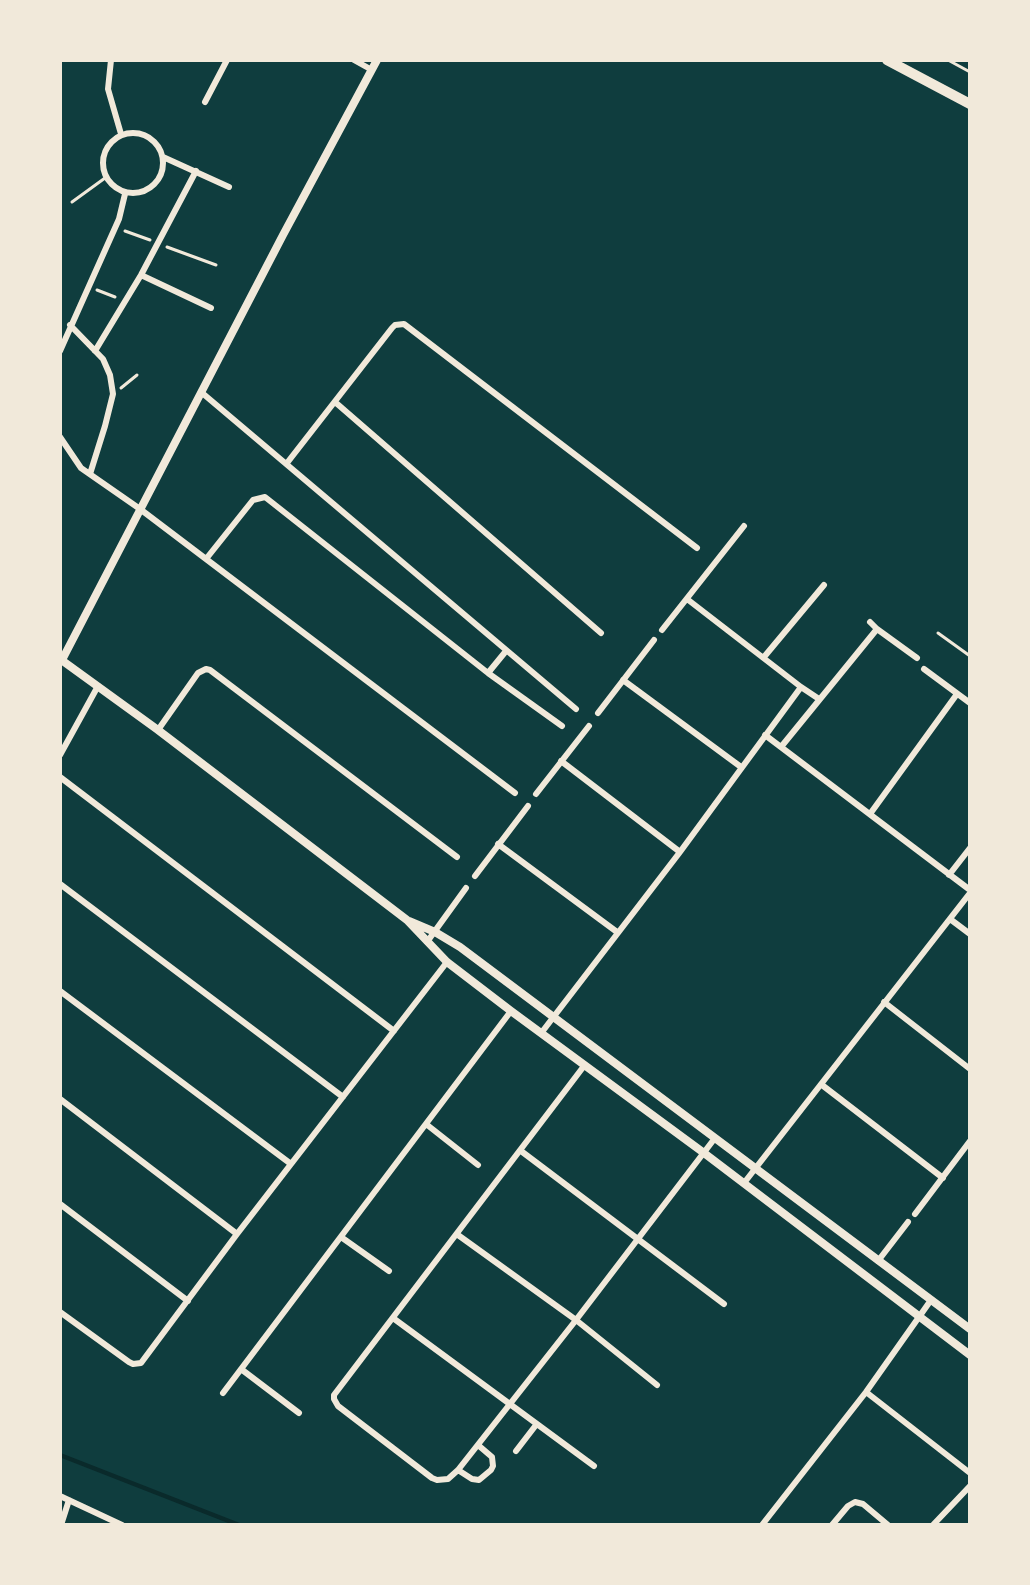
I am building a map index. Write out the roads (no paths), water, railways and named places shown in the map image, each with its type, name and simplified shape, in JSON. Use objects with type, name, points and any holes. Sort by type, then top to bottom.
[{"type":"highway","points":[[887,60],[970,104]]},
{"type":"street","points":[[111,60],[108,89],[122,134]]},
{"type":"street","points":[[204,102],[227,60]]},
{"type":"street","points":[[354,60],[372,69]]},
{"type":"street","points":[[377,60],[61,660],[158,730],[406,920],[447,962],[970,1355]]},
{"type":"street","points":[[135,133],[148,136],[158,145],[163,157],[162,173],[154,186],[140,194],[125,194],[113,188],[105,178],[101,161],[108,145],[122,134],[135,133]]},
{"type":"street","points":[[163,157],[229,187]]},
{"type":"street","points":[[95,351],[141,275],[196,171]]},
{"type":"street","points":[[60,351],[119,219],[125,194]]},
{"type":"street","points":[[141,275],[211,308]]},
{"type":"street","points":[[287,463],[392,328],[395,325],[404,324],[698,548]]},
{"type":"street","points":[[70,325],[103,359],[110,375],[113,394],[90,474]]},
{"type":"street","points":[[201,392],[576,709]]},
{"type":"street","points":[[335,402],[601,633]]},
{"type":"street","points":[[60,437],[81,468],[140,509],[515,793]]},
{"type":"street","points":[[206,560],[253,500],[265,497],[488,673],[562,726]]},
{"type":"street","points":[[662,630],[744,526]]},
{"type":"street","points":[[764,657],[824,585]]},
{"type":"street","points":[[687,599],[819,699]]},
{"type":"street","points":[[870,622],[917,658]]},
{"type":"street","points":[[781,747],[877,629]]},
{"type":"street","points":[[598,713],[654,640]]},
{"type":"street","points":[[488,673],[506,651]]},
{"type":"street","points":[[158,730],[198,673],[210,669],[457,857]]},
{"type":"street","points":[[924,669],[970,703]]},
{"type":"street","points":[[622,680],[741,767]]},
{"type":"street","points":[[60,755],[98,686]]},
{"type":"street","points":[[542,1032],[680,852],[801,687]]},
{"type":"street","points":[[870,814],[957,694]]},
{"type":"street","points":[[536,794],[589,726]]},
{"type":"street","points":[[744,1183],[970,891],[765,735]]},
{"type":"street","points":[[561,761],[680,852]]},
{"type":"street","points":[[60,777],[394,1031]]},
{"type":"street","points":[[475,876],[528,806]]},
{"type":"street","points":[[498,844],[617,932]]},
{"type":"street","points":[[949,875],[970,848]]},
{"type":"street","points":[[60,884],[343,1097]]},
{"type":"street","points":[[427,942],[466,888]]},
{"type":"street","points":[[950,919],[970,934]]},
{"type":"street","points":[[406,920],[435,932],[459,947],[970,1329]]},
{"type":"street","points":[[60,1312],[129,1362],[137,1364],[144,1360],[237,1234],[447,962]]},
{"type":"street","points":[[60,991],[291,1164]]},
{"type":"street","points":[[884,1002],[970,1070]]},
{"type":"street","points":[[223,1393],[512,1011]]},
{"type":"street","points":[[584,1066],[458,1235],[336,1391],[334,1399],[338,1406],[432,1478],[443,1481],[458,1470],[715,1138]]},
{"type":"street","points":[[822,1085],[943,1178]]},
{"type":"street","points":[[60,1099],[237,1234]]},
{"type":"street","points":[[426,1124],[478,1165]]},
{"type":"street","points":[[915,1214],[970,1142]]},
{"type":"street","points":[[521,1151],[724,1304]]},
{"type":"street","points":[[60,1204],[188,1301]]},
{"type":"street","points":[[878,1261],[908,1222]]},
{"type":"street","points":[[458,1235],[576,1320],[657,1385]]},
{"type":"street","points":[[341,1237],[388,1271]]},
{"type":"street","points":[[762,1525],[866,1392],[931,1300]]},
{"type":"street","points":[[393,1318],[594,1466]]},
{"type":"street","points":[[241,1369],[299,1413]]},
{"type":"street","points":[[866,1392],[970,1473]]},
{"type":"street","points":[[516,1451],[536,1425]]},
{"type":"street","points":[[458,1470],[472,1479],[479,1480],[491,1470],[492,1457],[478,1445]]},
{"type":"street","points":[[933,1525],[970,1485]]},
{"type":"street","points":[[60,1496],[122,1525]]},
{"type":"street","points":[[61,1525],[69,1500]]},
{"type":"street","points":[[832,1525],[848,1506],[855,1502],[863,1504],[888,1525]]},
{"type":"lane","points":[[948,60],[970,72]]},
{"type":"lane","points":[[938,633],[970,656]]},
{"type":"waterway","points":[[60,1455],[239,1525]]}]
